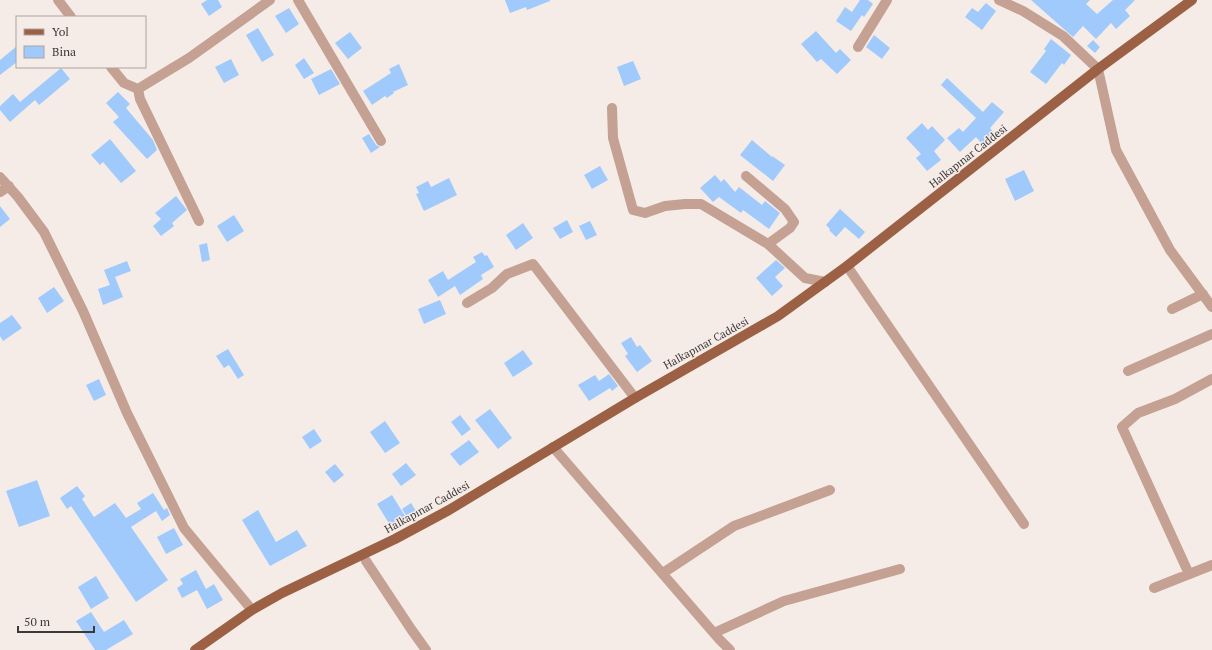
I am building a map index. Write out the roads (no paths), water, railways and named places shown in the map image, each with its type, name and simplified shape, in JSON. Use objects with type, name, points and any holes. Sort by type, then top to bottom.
[{"type":"main road","name":"Halkapınar Caddesi","points":[[195,650],[252,610],[282,593],[394,539],[449,510],[635,398],[778,316],[847,266],[1098,69],[1192,0]]},
{"type":"street","points":[[58,0],[70,16]]},
{"type":"street","points":[[138,89],[189,58],[270,0]]},
{"type":"street","points":[[298,0],[381,142]]},
{"type":"street","points":[[858,47],[887,0]]},
{"type":"street","points":[[999,0],[1023,11],[1063,36],[1098,69],[1116,150],[1170,250],[1212,307]]},
{"type":"street","points":[[112,68],[124,83],[138,89]]},
{"type":"street","points":[[138,89],[140,99],[199,221]]},
{"type":"street","points":[[612,108],[612,138],[633,210],[645,214],[665,206],[701,204],[768,244],[805,278],[825,282]]},
{"type":"street","points":[[746,176],[785,209],[794,222],[790,228],[768,244]]},
{"type":"street","points":[[0,177],[9,186],[44,232],[83,311],[127,413],[184,528],[252,610]]},
{"type":"street","points":[[0,192],[9,186]]},
{"type":"street","points":[[467,303],[492,288],[507,274],[533,264],[635,398]]},
{"type":"street","points":[[847,266],[1024,524]]},
{"type":"street","points":[[1172,309],[1203,294]]},
{"type":"street","points":[[1128,371],[1212,334]]},
{"type":"street","points":[[1188,574],[1122,427],[1138,413],[1175,399],[1212,379]]},
{"type":"street","points":[[553,447],[730,650]]},
{"type":"street","points":[[663,573],[734,526],[830,490]]},
{"type":"street","points":[[366,561],[426,650]]},
{"type":"street","points":[[1154,588],[1212,565]]},
{"type":"street","points":[[714,633],[784,601],[900,569]]}]
